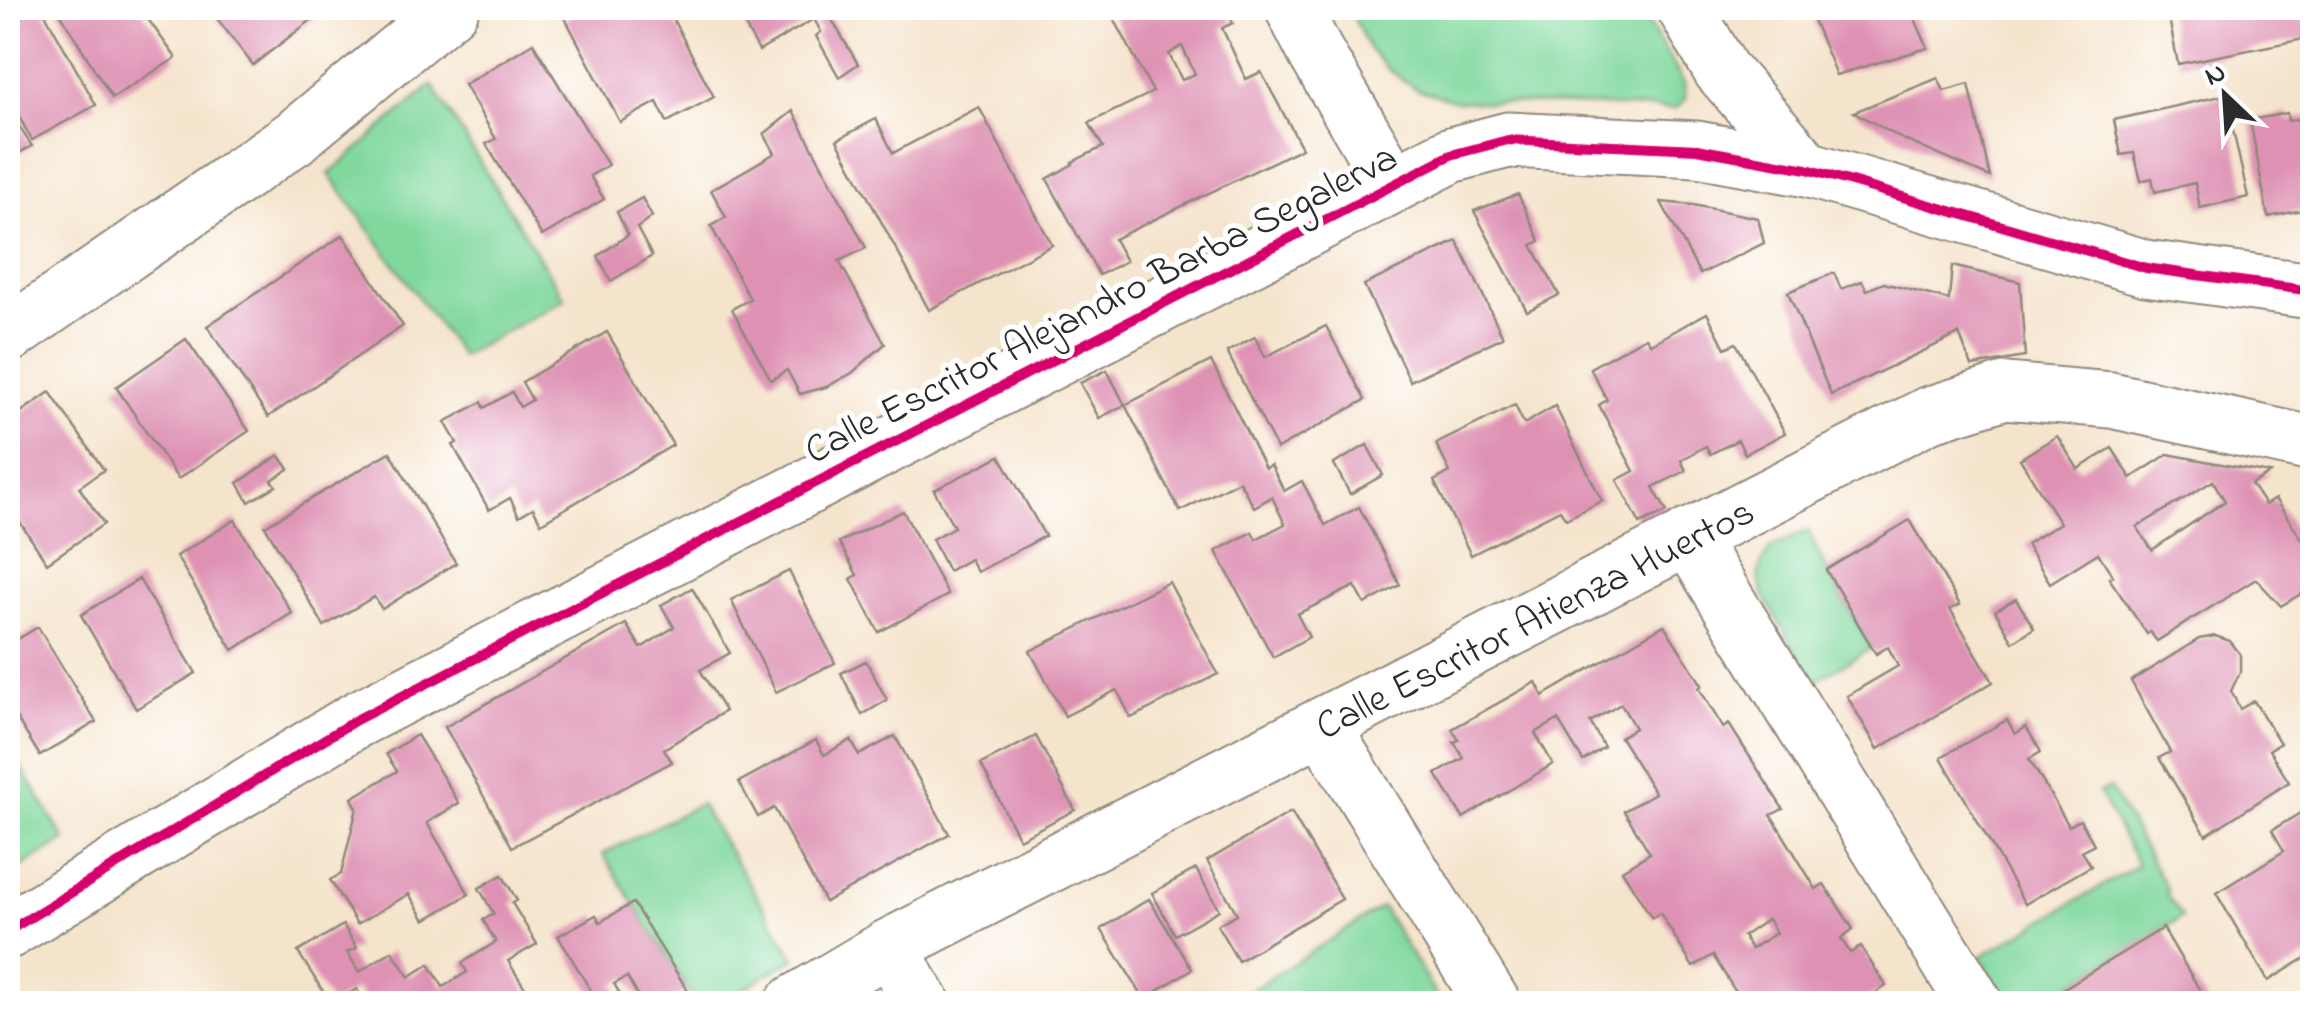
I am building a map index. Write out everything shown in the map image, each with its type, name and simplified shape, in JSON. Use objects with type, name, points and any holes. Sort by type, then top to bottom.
[{"type":"street","points":[[8,335],[294,138],[450,8]]},
{"type":"street","points":[[1293,8],[1393,184]]},
{"type":"street","points":[[1685,8],[1721,70],[1807,169]]},
{"type":"street","name":"Calle Escritor Alejandro Barba Segalerva","points":[[8,931],[356,720],[1451,155],[1508,140],[1697,150],[1807,169],[2146,268],[2312,290]]},
{"type":"street","name":"Calle Escritor Atienza Huertos","points":[[793,1004],[889,947],[1928,415],[2006,391],[2111,400],[2312,444]]},
{"type":"street","points":[[1688,537],[1975,1004]]},
{"type":"street","points":[[1322,726],[1494,1004]]},
{"type":"street","points":[[889,947],[923,1004]]},
{"type":"green space","points":[[1349,8],[1640,8],[1684,83],[1686,99],[1676,109],[1457,101],[1417,89],[1386,68],[1368,47]]},
{"type":"green space","points":[[432,85],[565,299],[461,356],[329,174]]},
{"type":"green space","points":[[1808,530],[1826,570],[1872,648],[1814,681],[1763,595],[1758,576],[1771,548]]},
{"type":"green space","points":[[8,745],[65,840],[8,875]]},
{"type":"green space","points":[[2110,788],[2182,917],[2053,995],[2058,1003],[2009,1003],[1980,957],[2138,865],[2099,793]]},
{"type":"green space","points":[[700,804],[795,958],[720,1003],[696,1003],[603,854]]},
{"type":"green space","points":[[1382,907],[1441,1003],[1231,1003],[1377,910]]},
{"type":"building","points":[[39,8],[96,105],[32,140],[8,97],[8,24]]},
{"type":"building","points":[[57,8],[140,8],[176,58],[112,98]]},
{"type":"building","points":[[209,8],[320,8],[323,11],[253,65]]},
{"type":"building","points":[[584,8],[667,8],[714,97],[667,122],[657,102],[620,122],[565,18]]},
{"type":"building","points":[[735,8],[825,8],[858,64],[839,77],[816,36],[821,32],[814,19],[759,51]]},
{"type":"building","points":[[1225,8],[1233,23],[1222,28],[1246,79],[1261,72],[1302,148],[1114,239],[1126,261],[1099,275],[1047,179],[1103,147],[1089,123],[1153,92],[1109,9]],"holes":[[[1182,46],[1195,74],[1182,80],[1169,54]]]},
{"type":"building","points":[[1808,8],[1910,8],[1928,48],[1836,75]]},
{"type":"building","points":[[2167,8],[2303,8],[2309,38],[2178,64]]},
{"type":"building","points":[[533,43],[608,165],[590,176],[604,199],[542,236],[486,144],[496,139],[464,85]]},
{"type":"building","points":[[1938,78],[1944,91],[1969,84],[1990,177],[1904,140],[1854,112]]},
{"type":"building","points":[[2225,95],[2248,197],[2200,208],[2195,183],[2155,192],[2152,178],[2141,181],[2134,153],[2121,155],[2114,120]]},
{"type":"building","points":[[979,107],[1052,245],[929,310],[837,140],[876,119],[893,153]]},
{"type":"building","points":[[8,110],[32,146],[8,159]]},
{"type":"building","points":[[793,111],[866,248],[839,261],[885,344],[852,373],[826,387],[800,394],[787,370],[771,380],[732,309],[750,299],[711,226],[726,217],[711,190],[775,153],[764,134]]},
{"type":"building","points":[[2287,113],[2288,121],[2312,116],[2312,208],[2268,217],[2250,120]]},
{"type":"building","points":[[1518,194],[1540,241],[1532,245],[1559,295],[1527,311],[1474,211]]},
{"type":"building","points":[[642,198],[652,217],[637,228],[652,256],[611,281],[598,256],[628,235],[617,212]]},
{"type":"building","points":[[1661,202],[1758,218],[1764,243],[1700,274]]},
{"type":"building","points":[[343,235],[403,326],[268,417],[207,326]]},
{"type":"building","points":[[1457,241],[1503,337],[1410,381],[1364,285]]},
{"type":"building","points":[[1952,266],[2020,282],[2025,357],[1972,366],[1959,334],[1831,395],[1788,292],[1834,273],[1841,289],[1862,281],[1867,290],[1884,283],[1949,300]]},
{"type":"building","points":[[1707,313],[1725,348],[1736,343],[1785,433],[1745,454],[1738,440],[1710,454],[1706,446],[1681,460],[1686,471],[1653,487],[1667,512],[1640,524],[1617,480],[1634,471],[1599,405],[1607,400],[1590,368],[1646,337],[1651,344]]},
{"type":"building","points":[[1326,326],[1365,400],[1277,449],[1227,352],[1255,337],[1265,357]]},
{"type":"building","points":[[607,332],[673,445],[541,523],[533,508],[519,516],[510,498],[489,510],[453,445],[457,443],[445,422],[482,402],[484,408],[512,392],[520,407],[532,400],[522,382]]},
{"type":"building","points":[[186,339],[249,431],[178,479],[116,387]]},
{"type":"building","points":[[1211,361],[1265,468],[1271,465],[1284,491],[1302,481],[1325,525],[1359,507],[1400,585],[1365,604],[1355,586],[1297,614],[1309,637],[1273,657],[1216,551],[1252,532],[1256,539],[1285,524],[1272,497],[1254,507],[1239,481],[1180,511],[1125,405]]},
{"type":"building","points":[[1107,370],[1125,405],[1099,418],[1080,383]]},
{"type":"building","points":[[50,392],[104,470],[79,487],[104,524],[47,563],[8,504],[8,487],[17,481],[8,467],[8,421]]},
{"type":"building","points":[[1515,405],[1524,424],[1555,406],[1602,501],[1566,519],[1560,510],[1471,555],[1434,481],[1450,472],[1436,444]]},
{"type":"building","points":[[2057,436],[2078,469],[2112,448],[2131,478],[2168,454],[2270,473],[2251,484],[2265,505],[2275,499],[2312,554],[2312,587],[2281,606],[2256,579],[2157,641],[2150,632],[2147,634],[2109,578],[2113,576],[2098,553],[2050,583],[2026,544],[2060,523],[2020,459]],"holes":[[[2213,481],[2225,501],[2152,550],[2137,527]]]},
{"type":"building","points":[[1367,445],[1383,475],[1350,494],[1334,464]]},
{"type":"building","points":[[390,452],[456,563],[382,609],[374,597],[324,626],[265,526]]},
{"type":"building","points":[[279,455],[289,469],[272,480],[276,486],[249,502],[238,483]]},
{"type":"building","points":[[1000,456],[1045,536],[977,572],[970,559],[948,571],[932,539],[954,527],[934,490]]},
{"type":"building","points":[[903,511],[948,595],[879,632],[851,579],[857,575],[839,542]]},
{"type":"building","points":[[235,520],[292,613],[233,650],[176,556]]},
{"type":"building","points":[[1910,520],[1960,605],[1950,609],[1993,682],[1878,749],[1847,696],[1898,666],[1888,647],[1876,654],[1826,570]]},
{"type":"building","points":[[789,571],[835,663],[776,692],[731,600]]},
{"type":"building","points":[[139,579],[196,673],[136,709],[81,615]]},
{"type":"building","points":[[1169,582],[1218,674],[1131,718],[1117,690],[1065,716],[1030,651]]},
{"type":"building","points":[[692,588],[730,653],[700,670],[725,711],[664,749],[672,762],[512,847],[445,727],[626,624],[641,648],[674,627],[661,605]]},
{"type":"building","points":[[2016,599],[2034,628],[2013,642],[1995,611]]},
{"type":"building","points":[[1664,625],[1702,685],[1699,688],[1723,728],[1729,724],[1783,809],[1771,815],[1816,889],[1824,884],[1853,929],[1841,938],[1850,953],[1861,947],[1886,986],[1859,1004],[1743,1004],[1713,955],[1693,967],[1660,913],[1652,918],[1622,870],[1650,853],[1624,811],[1655,793],[1620,737],[1635,728],[1621,704],[1590,722],[1604,747],[1583,761],[1558,720],[1535,733],[1553,764],[1463,818],[1436,774],[1464,758],[1454,742],[1459,740],[1452,729],[1536,682],[1543,696]],"holes":[[[1768,919],[1776,933],[1751,949],[1743,936]]]},
{"type":"building","points":[[38,627],[96,722],[40,756],[8,704],[8,645]]},
{"type":"building","points":[[2215,636],[2230,641],[2240,654],[2240,672],[2231,691],[2240,709],[2254,701],[2280,743],[2269,750],[2289,782],[2206,835],[2159,758],[2170,752],[2131,681],[2199,639]]},
{"type":"building","points":[[866,661],[887,700],[862,715],[841,673]]},
{"type":"building","points":[[2007,720],[2015,734],[2026,727],[2041,752],[2029,759],[2069,826],[2080,820],[2094,844],[2082,851],[2091,866],[2025,904],[1941,757]]},
{"type":"building","points":[[417,735],[459,803],[427,823],[469,894],[425,920],[409,894],[357,924],[330,880],[341,874],[357,808],[352,798],[397,771],[386,754]]},
{"type":"building","points":[[895,736],[949,834],[825,902],[774,808],[758,817],[739,782],[816,740],[824,755],[851,740],[859,755]]},
{"type":"building","points":[[1036,736],[1075,810],[1019,839],[981,764]]},
{"type":"building","points":[[2312,806],[2312,954],[2268,981],[2216,893],[2284,851],[2272,830]]},
{"type":"building","points":[[1291,812],[1342,899],[1238,961],[1217,925],[1237,914],[1207,861]]},
{"type":"building","points":[[1196,869],[1219,910],[1175,935],[1152,893]]},
{"type":"building","points":[[502,875],[517,900],[512,903],[537,944],[508,961],[535,1004],[365,1004],[357,989],[331,1004],[298,952],[343,925],[357,948],[347,952],[359,972],[392,951],[409,977],[429,964],[443,987],[467,972],[462,963],[496,942],[483,920],[494,914],[479,888]]},
{"type":"building","points":[[1149,899],[1192,969],[1144,999],[1101,929]]},
{"type":"building","points":[[633,903],[688,991],[665,1004],[643,1004],[627,977],[614,984],[619,992],[599,1004],[558,936],[596,915],[600,922]]},
{"type":"building","points":[[2163,928],[2208,1004],[2058,1004],[2053,995]]},
{"type":"building","points":[[135,989],[147,1004],[111,1004]]},
{"type":"cycle path","points":[[8,931],[356,720],[1451,155],[1508,140],[1697,149],[1807,169],[2146,268],[2312,291]]}]
